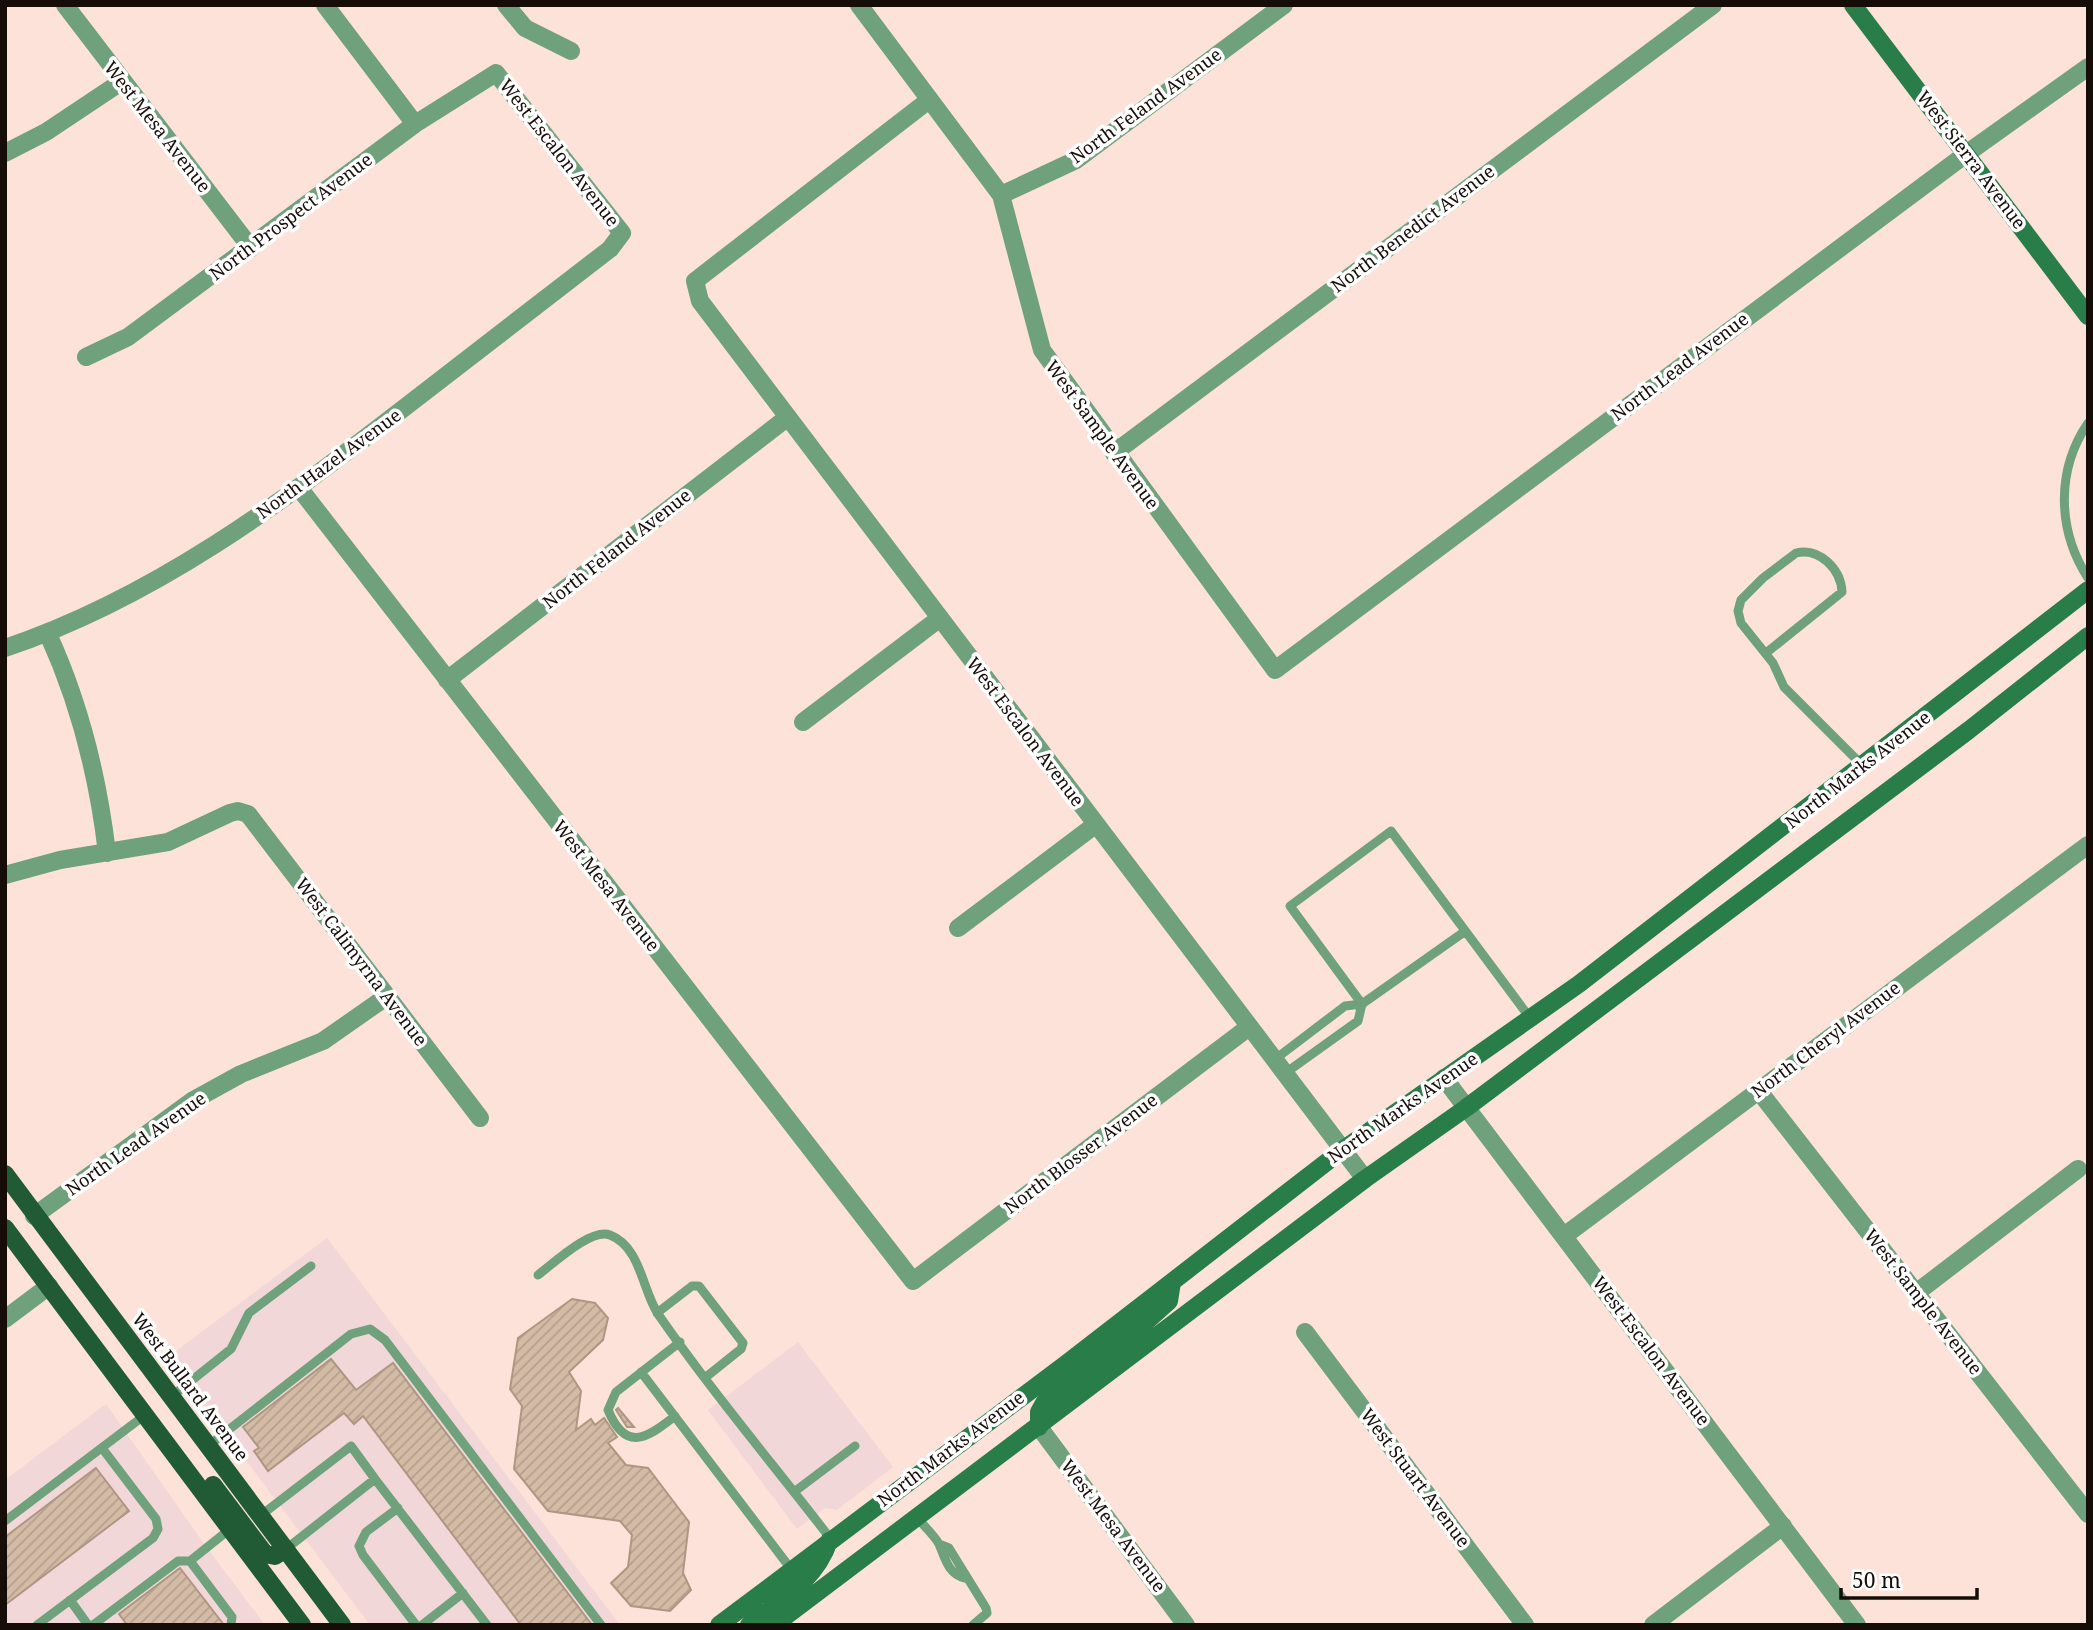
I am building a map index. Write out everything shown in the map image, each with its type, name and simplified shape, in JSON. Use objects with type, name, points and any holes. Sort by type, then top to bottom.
[{"type":"main road","name":"West Sierra Avenue","points":[[1853,5],[2088,316]]},
{"type":"main road","name":"North Marks Avenue","points":[[719,1625],[1341,1151],[1580,984],[2088,590]]},
{"type":"main road","name":"North Marks Avenue","points":[[774,1625],[1365,1179],[1466,1108],[1969,730],[2088,636]]},
{"type":"main road","name":"West Bullard Avenue","points":[[5,1174],[342,1625]]},
{"type":"main road","points":[[5,1228],[158,1431],[296,1623]]},
{"type":"main road","points":[[1039,1427],[1039,1412],[1044,1403],[1139,1328],[1169,1300],[1172,1282]]},
{"type":"main road","points":[[158,1431],[212,1483],[270,1557],[285,1549]]},
{"type":"main road","points":[[230,1529],[240,1527],[249,1533]]},
{"type":"main road","points":[[749,1625],[807,1580],[824,1558],[830,1538]]},
{"type":"street","name":"West Mesa Avenue","points":[[65,5],[121,82],[251,248]]},
{"type":"street","points":[[325,5],[415,124]]},
{"type":"street","points":[[506,5],[525,28],[571,51]]},
{"type":"street","name":"West Sample Avenue","points":[[859,5],[1001,195],[1042,350],[1114,453],[1275,670]]},
{"type":"street","name":"North Feland Avenue","points":[[1001,195],[1076,160],[1284,5]]},
{"type":"street","name":"North Benedict Avenue","points":[[1114,453],[1713,5]]},
{"type":"street","name":"North Lead Avenue","points":[[1275,670],[1966,153],[2088,67]]},
{"type":"street","name":"North Prospect Avenue","points":[[86,357],[128,337],[415,124],[496,73]]},
{"type":"street","name":"West Escalon Avenue","points":[[496,73],[622,233]]},
{"type":"street","points":[[5,153],[46,132],[121,82]]},
{"type":"street","name":"West Escalon Avenue","points":[[929,100],[695,281],[700,301],[707,314],[788,417],[1341,1151],[1365,1179]]},
{"type":"street","name":"North Hazel Avenue","points":[[5,648],[48,634],[172,572],[300,489],[610,249],[622,233]]},
{"type":"street","name":"North Feland Avenue","points":[[447,680],[788,417]]},
{"type":"street","name":"West Mesa Avenue","points":[[300,489],[913,1282]]},
{"type":"street","points":[[803,722],[940,618]]},
{"type":"street","points":[[5,875],[107,853],[87,735],[48,634]]},
{"type":"street","name":"West Calimyrna Avenue","points":[[107,853],[168,842],[238,811],[256,821],[386,997],[480,1118]]},
{"type":"street","points":[[958,928],[1095,825]]},
{"type":"street","name":"North Cheryl Avenue","points":[[1564,1236],[2088,845]]},
{"type":"street","name":"North Lead Avenue","points":[[34,1216],[191,1101],[241,1074],[324,1041],[386,997]]},
{"type":"street","name":"North Blosser Avenue","points":[[913,1282],[1248,1027]]},
{"type":"street","name":"West Escalon Avenue","points":[[1444,1078],[1857,1625]]},
{"type":"street","name":"West Sample Avenue","points":[[1758,1090],[2085,1506]]},
{"type":"street","points":[[1916,1293],[2078,1169]]},
{"type":"street","points":[[5,1319],[49,1286]]},
{"type":"street","name":"West Stuart Avenue","points":[[1306,1332],[1525,1625]]},
{"type":"street","name":"West Mesa Avenue","points":[[1039,1427],[1186,1625]]},
{"type":"street","points":[[1653,1625],[1783,1526]]},
{"type":"lane","points":[[2088,423],[2075,442],[2067,472],[2063,511],[2079,564],[2088,578]]},
{"type":"lane","points":[[1766,653],[1842,592],[1842,583],[1819,554],[1806,551],[1796,553],[1763,578],[1741,600],[1738,611],[1741,623],[1766,653],[1784,687],[1864,766]]},
{"type":"lane","points":[[1279,1067],[1358,1021],[1362,1004],[1290,906],[1391,831],[1530,1018]]},
{"type":"lane","points":[[1279,1067],[1345,1006],[1362,1004],[1464,932]]},
{"type":"lane","points":[[538,1275],[591,1236],[609,1234],[633,1255],[657,1313],[830,1538]]},
{"type":"lane","points":[[171,1397],[231,1349],[249,1313],[311,1266]]},
{"type":"lane","points":[[657,1313],[692,1286],[699,1286],[743,1343],[741,1349],[706,1377]]},
{"type":"lane","points":[[208,1446],[351,1334],[370,1329],[385,1340],[601,1625]]},
{"type":"lane","points":[[675,1416],[646,1437],[636,1439],[623,1433],[610,1414],[609,1401],[616,1392],[680,1342]]},
{"type":"lane","points":[[641,1372],[791,1569]]},
{"type":"lane","points":[[5,1521],[145,1415]]},
{"type":"lane","points":[[260,1516],[351,1446],[487,1625]]},
{"type":"lane","points":[[794,1492],[855,1446]]},
{"type":"lane","points":[[37,1625],[153,1538],[158,1529],[156,1519],[102,1448]]},
{"type":"lane","points":[[285,1549],[375,1479]]},
{"type":"lane","points":[[398,1508],[366,1532],[359,1546],[416,1625]]},
{"type":"lane","points":[[917,1518],[939,1544],[949,1548],[964,1568],[965,1578],[986,1608],[987,1612],[973,1625]]},
{"type":"lane","points":[[70,1601],[91,1625],[178,1561],[190,1561],[230,1529]]},
{"type":"lane","points":[[190,1561],[232,1617],[230,1625]]},
{"type":"lane","points":[[422,1625],[463,1593]]},
{"type":"shaded area","points":[[327,1238],[620,1625],[370,1625],[168,1357]]},
{"type":"shaded area","points":[[798,1342],[893,1467],[837,1510],[825,1508],[797,1529],[708,1410]]},
{"type":"shaded area","points":[[106,1404],[265,1625],[5,1625],[5,1480]]},
{"type":"building","points":[[572,1299],[595,1303],[608,1318],[603,1340],[569,1372],[581,1391],[576,1430],[591,1419],[595,1425],[604,1418],[617,1437],[608,1443],[626,1465],[648,1468],[689,1522],[683,1573],[691,1590],[670,1611],[631,1606],[611,1583],[628,1567],[632,1535],[620,1521],[548,1511],[514,1469],[522,1406],[510,1389],[518,1338]]},
{"type":"building","points":[[331,1359],[356,1390],[393,1363],[592,1625],[521,1625],[363,1416],[354,1424],[344,1413],[268,1471],[254,1451],[259,1448],[243,1427]]},
{"type":"building","points":[[618,1408],[634,1427],[627,1427],[616,1410]]},
{"type":"building","points":[[96,1468],[129,1511],[5,1605],[5,1537]]},
{"type":"building","points":[[180,1568],[224,1625],[127,1625],[119,1614]]}]
